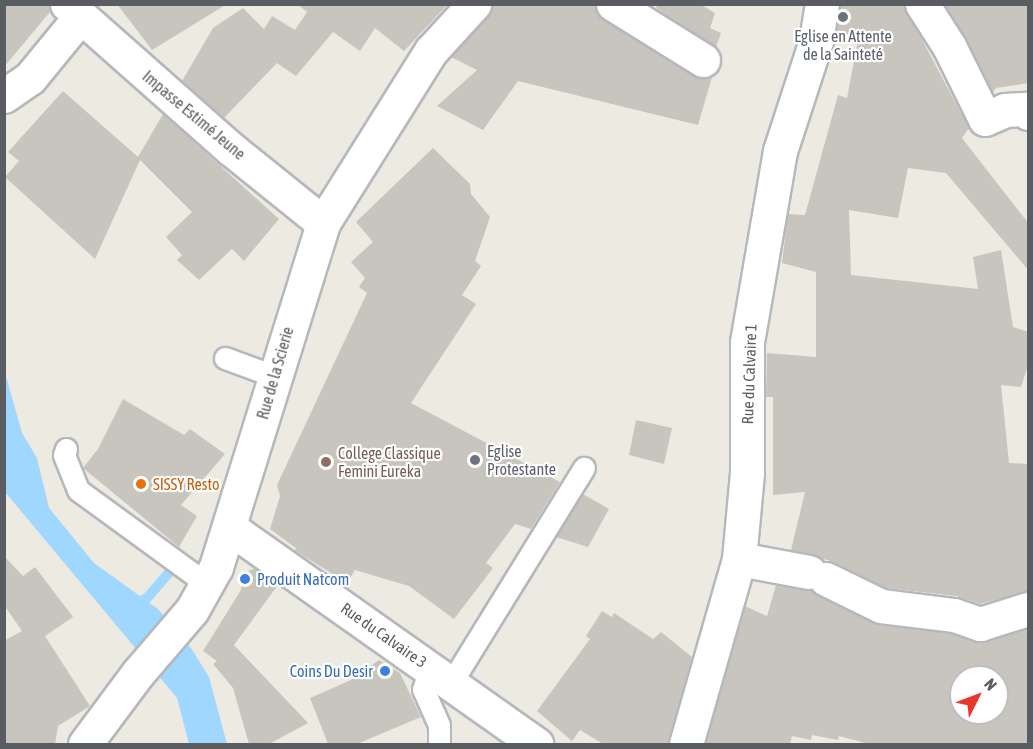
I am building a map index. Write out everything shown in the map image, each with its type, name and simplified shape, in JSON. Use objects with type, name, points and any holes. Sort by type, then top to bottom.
[{"type":"street","name":"Rue de la Scierie","points":[[85,744],[199,597],[230,528],[274,376],[323,223],[431,51],[474,4]]},
{"type":"street","points":[[613,4],[704,60]]},
{"type":"street","name":"Rue du Calvaire 1","points":[[686,744],[739,559],[747,473],[747,342],[780,151],[816,40],[822,4]]},
{"type":"street","points":[[922,4],[949,46],[985,119],[1005,110],[1027,109],[1029,113]]},
{"type":"street","name":"Impasse Estimé Jeune","points":[[74,11],[323,223]]},
{"type":"street","points":[[4,96],[30,78],[74,11]]},
{"type":"street","name":"Rue du Calvaire 3","points":[[230,528],[536,744]]},
{"type":"street","points":[[739,559],[818,576],[881,606],[954,615],[980,624],[1029,609]]},
{"type":"lane","points":[[225,358],[274,376]]},
{"type":"lane","points":[[66,449],[64,455],[78,490],[199,597]]},
{"type":"lane","points":[[439,744],[439,725],[423,690],[441,676],[584,468]]},
{"type":"water","points":[[4,369],[22,433],[37,458],[49,508],[94,563],[158,609],[191,648],[209,677],[227,744],[189,744],[177,698],[5,492]]},
{"type":"building","points":[[4,4],[49,4],[50,12],[4,67]]},
{"type":"building","points":[[117,4],[227,4],[152,50]]},
{"type":"building","points":[[297,4],[448,4],[404,51],[375,28],[360,51],[333,32],[296,76],[277,63],[224,118],[182,81],[213,28],[243,8],[264,29],[272,16],[295,30],[307,12]]},
{"type":"building","points":[[492,4],[594,4],[603,20],[693,76],[712,77],[698,125],[518,81],[483,130],[437,106],[477,70],[451,57],[488,17]]},
{"type":"building","points":[[658,4],[700,4],[715,13],[710,28],[721,33],[716,47],[656,8]]},
{"type":"building","points":[[840,4],[903,4],[969,128],[962,138],[1029,224],[1029,271],[946,173],[908,168],[898,218],[849,210],[851,275],[978,289],[973,257],[1001,250],[1013,327],[1029,332],[1029,362],[1021,387],[1001,385],[1009,463],[1029,464],[1029,591],[980,604],[956,596],[886,588],[834,562],[791,550],[805,492],[773,495],[773,397],[766,397],[767,353],[816,357],[816,272],[782,263],[788,214],[805,215],[838,95],[847,98],[858,40],[837,31]]},
{"type":"building","points":[[945,4],[1029,4],[1029,83],[996,88],[993,92]]},
{"type":"building","points":[[63,91],[138,157],[163,114],[279,219],[244,261],[232,249],[199,280],[177,260],[182,255],[166,237],[192,212],[140,160],[95,259],[5,177],[19,161],[8,152]]},
{"type":"building","points":[[433,148],[470,184],[471,194],[490,217],[475,261],[481,266],[462,295],[476,304],[411,403],[560,482],[531,529],[515,524],[486,563],[493,568],[454,619],[409,586],[355,570],[347,583],[294,550],[297,549],[270,529],[280,496],[277,485],[367,293],[359,287],[365,278],[351,262],[373,242],[356,222]]},
{"type":"building","name":"SISSY Resto","points":[[123,399],[184,435],[190,429],[225,454],[181,505],[197,516],[179,547],[83,468],[98,449]]},
{"type":"building","points":[[636,420],[672,428],[664,464],[629,455]]},
{"type":"building","points":[[583,494],[609,509],[588,547],[556,537]]},
{"type":"building","points":[[4,556],[23,576],[35,567],[73,617],[45,636],[90,706],[58,726],[55,744],[4,744],[4,641],[22,631],[4,605]]},
{"type":"building","points":[[255,568],[278,585],[234,645],[308,723],[269,744],[249,744],[233,688],[213,664],[217,661],[203,651],[241,590],[243,574]]},
{"type":"building","points":[[776,585],[811,590],[878,625],[950,633],[974,642],[1029,628],[1029,744],[869,744],[839,736],[838,740],[812,735],[811,740],[792,736],[790,744],[705,744],[745,606],[767,616]]},
{"type":"building","points":[[602,611],[612,617],[614,613],[653,639],[661,632],[692,657],[668,744],[603,744],[580,730],[572,741],[537,711],[590,639],[586,636]]},
{"type":"building","points":[[379,660],[400,673],[421,717],[357,744],[328,744],[310,698],[351,680]]},
{"type":"waterway","points":[[134,606],[147,598],[172,569]]},
{"type":"place","name":"Eglise en Attente de la Sainteté","points":[[843,17]]},
{"type":"place","name":"Eglise Protestante","points":[[475,460]]},
{"type":"place","name":"College Classique Femini Eureka","points":[[326,462]]},
{"type":"place","name":"SISSY Resto","points":[[141,484]]},
{"type":"place","name":"Produit Natcom","points":[[245,579]]},
{"type":"place","name":"Coins Du Desir","points":[[385,671]]}]
